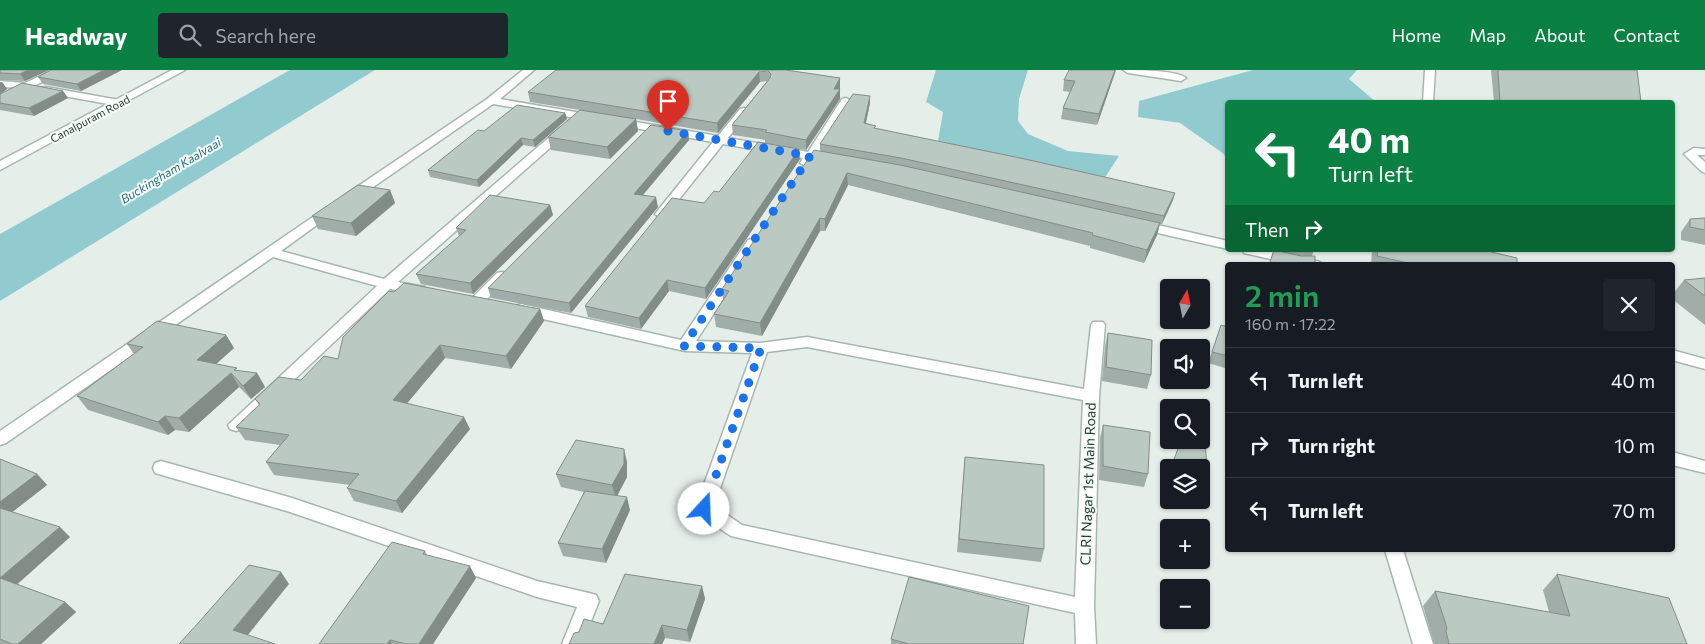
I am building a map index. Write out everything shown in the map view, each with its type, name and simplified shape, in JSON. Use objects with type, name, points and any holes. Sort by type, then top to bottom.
[{"type":"street","points":[[9,95],[61,70]]},
{"type":"street","name":"Canalpuram Road","points":[[0,166],[180,70]]},
{"type":"street","points":[[0,439],[491,101],[529,70]]},
{"type":"street","points":[[1128,70],[1181,78]]},
{"type":"street","points":[[1428,100],[1430,70]]},
{"type":"street","points":[[0,84],[26,86],[119,103]]},
{"type":"street","points":[[491,101],[837,160]]},
{"type":"street","points":[[799,172],[846,101]]},
{"type":"street","points":[[654,223],[749,106]]},
{"type":"street","points":[[236,425],[387,284],[580,116]]},
{"type":"street","points":[[636,142],[650,128]]},
{"type":"street","points":[[1705,152],[1694,151],[1690,154],[1705,169]]},
{"type":"street","points":[[1130,223],[1225,244]]},
{"type":"street","points":[[684,346],[761,230]]},
{"type":"street","points":[[271,252],[387,284],[432,292]]},
{"type":"street","points":[[1258,252],[1301,262]]},
{"type":"street","points":[[477,301],[512,266]]},
{"type":"street","points":[[459,297],[579,316],[684,346],[761,348],[807,342],[1091,396]]},
{"type":"street","name":"CLRI Nagar 1st Main Road","points":[[1086,644],[1084,607],[1091,396],[1098,325]]},
{"type":"street","points":[[761,348],[704,509],[737,531],[1084,607]]},
{"type":"street","points":[[1675,356],[1705,364]]},
{"type":"street","points":[[1675,459],[1705,468]]},
{"type":"street","points":[[162,468],[292,505],[537,588],[589,602],[572,644]]},
{"type":"street","points":[[1395,552],[1423,644]]},
{"type":"water","name":"Buckingham Kaalvaai","points":[[290,70],[375,70],[0,301],[0,234]]},
{"type":"water","points":[[936,70],[1028,70],[1019,99],[1018,121],[1028,134],[1068,151],[1119,156],[1104,179],[938,141],[943,112],[926,102]]},
{"type":"water","points":[[1253,70],[1357,70],[1349,79],[1374,100],[1225,100],[1225,157],[1224,154],[1180,123],[1138,117],[1139,101]]},
{"type":"building","points":[[0,70],[28,70],[20,74],[0,73]]},
{"type":"building","points":[[51,70],[104,70],[77,84],[38,77]]},
{"type":"building","points":[[556,70],[786,70],[840,78],[834,89],[840,89],[806,140],[765,132],[767,130],[732,125],[770,78],[771,74],[768,71],[759,72],[717,123],[528,92]]},
{"type":"building","points":[[1069,70],[1115,70],[1099,114],[1063,108],[1075,81],[1064,80]]},
{"type":"building","points":[[1498,70],[1637,70],[1641,100],[1500,100]]},
{"type":"building","points":[[22,83],[63,91],[29,108],[0,103],[0,94]]},
{"type":"building","points":[[853,94],[870,96],[864,123],[876,126],[874,128],[1025,159],[1175,193],[1164,216],[901,158],[820,144]]},
{"type":"building","points":[[517,105],[565,113],[533,140],[521,138],[477,180],[428,170],[478,130],[484,131]]},
{"type":"building","points":[[580,110],[636,119],[607,147],[548,137]]},
{"type":"building","points":[[651,125],[688,131],[634,194],[656,197],[569,303],[488,288]]},
{"type":"building","points":[[758,142],[799,149],[705,288],[667,280],[639,318],[585,306],[672,198],[704,203],[714,191],[719,192]]},
{"type":"building","points":[[814,150],[900,165],[1160,223],[1147,250],[1092,235],[1093,233],[847,173],[825,219],[820,218],[760,323],[714,314],[729,291],[722,289]]},
{"type":"building","points":[[358,185],[390,190],[351,223],[312,216]]},
{"type":"building","points":[[490,195],[550,205],[470,283],[416,274],[466,230],[456,228]]},
{"type":"building","points":[[1705,218],[1705,230],[1690,227],[1690,219]]},
{"type":"building","points":[[1273,252],[1315,256],[1315,262],[1270,262]]},
{"type":"building","points":[[1378,252],[1492,252],[1517,258],[1517,262],[1404,262],[1377,256]]},
{"type":"building","points":[[1705,278],[1705,296],[1684,280]]},
{"type":"building","points":[[404,283],[540,309],[506,356],[440,345],[393,400],[464,417],[396,501],[347,488],[359,474],[266,462],[289,435],[236,427],[260,404],[255,399],[279,377],[301,380],[324,356],[338,359],[343,337],[389,291],[394,292]]},
{"type":"building","points":[[157,321],[226,335],[197,360],[237,368],[234,370],[257,373],[243,386],[231,373],[179,418],[165,416],[158,422],[77,396],[143,347],[127,344]]},
{"type":"building","points":[[1221,325],[1225,326],[1225,355],[1212,352]]},
{"type":"building","points":[[1108,333],[1152,340],[1151,375],[1106,367]]},
{"type":"building","points":[[1103,425],[1150,432],[1148,474],[1103,466]]},
{"type":"building","points":[[576,440],[624,449],[624,464],[612,485],[556,474]]},
{"type":"building","points":[[1178,449],[1206,449],[1206,459],[1174,459]]},
{"type":"building","points":[[965,457],[1044,465],[1044,549],[959,539]]},
{"type":"building","points":[[0,459],[37,474],[0,502]]},
{"type":"building","points":[[585,491],[627,497],[602,549],[558,543]]},
{"type":"building","points":[[0,508],[60,527],[0,578]]},
{"type":"building","points":[[392,542],[425,551],[423,554],[470,566],[419,644],[406,644],[390,640],[387,644],[319,644]]},
{"type":"building","points":[[249,565],[281,572],[233,630],[275,644],[179,644],[200,621]]},
{"type":"building","points":[[625,574],[702,586],[687,630],[662,625],[654,644],[569,644],[574,633],[579,632],[584,619],[603,624]]},
{"type":"building","points":[[1557,574],[1669,598],[1687,644],[1449,644],[1447,628],[1435,591],[1570,616]]},
{"type":"building","points":[[909,577],[1029,606],[1023,644],[909,644],[891,639]]},
{"type":"building","points":[[0,578],[65,602],[18,644],[12,644],[0,639]]},
{"type":"route","points":[[668,131],[810,156],[684,346],[761,348],[704,509]]}]
